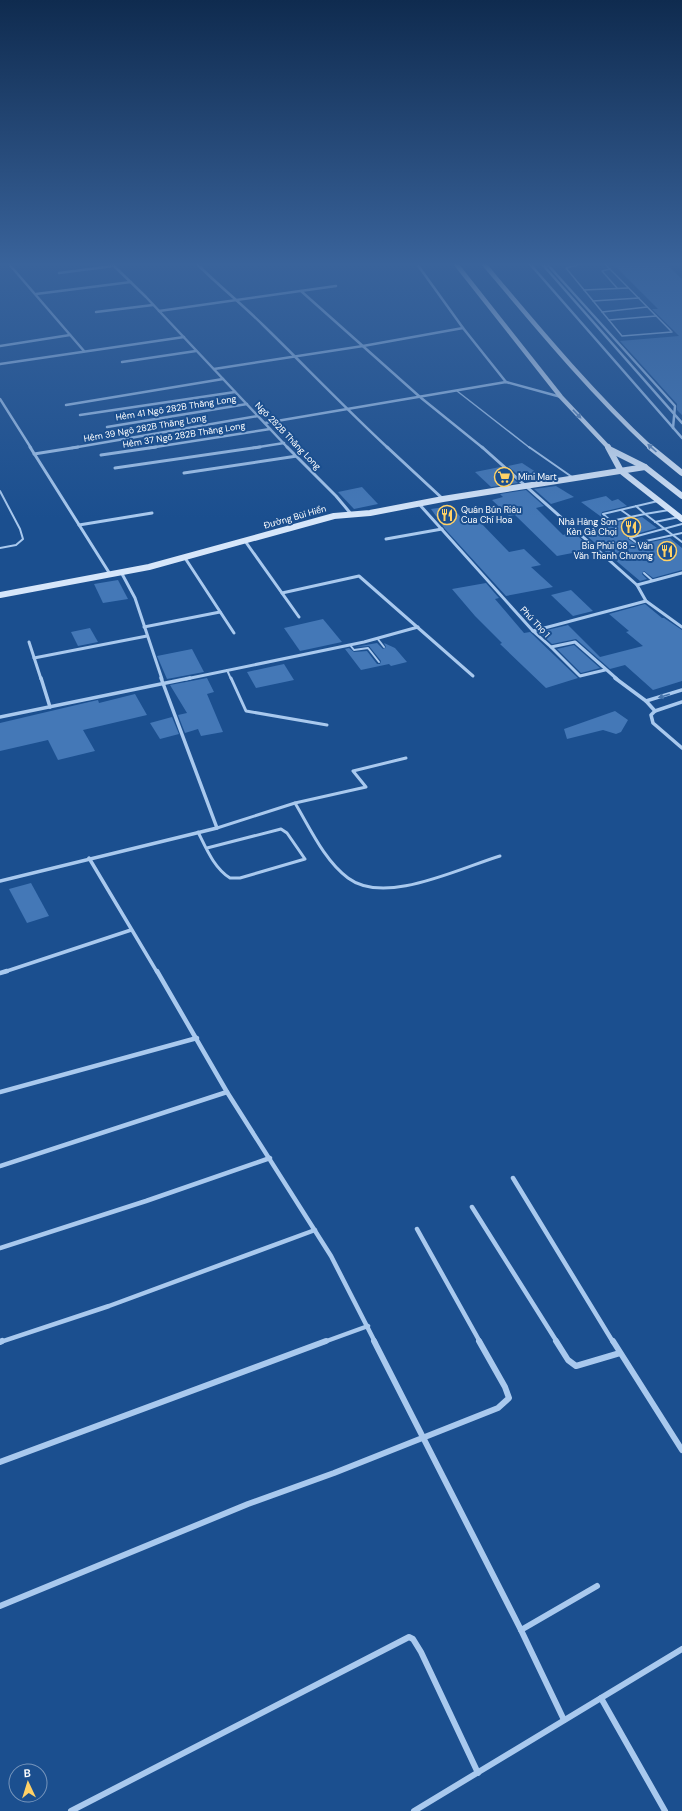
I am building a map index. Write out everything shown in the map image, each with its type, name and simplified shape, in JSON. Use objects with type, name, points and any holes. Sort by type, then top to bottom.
[{"type":"main road","points":[[523,349],[561,397],[611,450],[621,471],[680,518]]},
{"type":"main road","points":[[557,349],[634,432],[682,473]]},
{"type":"main road","points":[[611,450],[645,467],[682,496]]},
{"type":"main road","name":"Đường Bùi Hiển","points":[[0,595],[186,558],[334,516],[352,516],[443,499],[645,467]]},
{"type":"street","points":[[0,364],[102,349]]},
{"type":"street","name":"Ngõ 282B Thăng Long","points":[[194,349],[336,496],[352,516]]},
{"type":"street","points":[[286,349],[346,409],[443,499]]},
{"type":"street","points":[[214,369],[347,349]]},
{"type":"street","points":[[366,349],[420,396],[528,486],[637,585],[646,601],[682,628]]},
{"type":"street","points":[[479,349],[506,382]]},
{"type":"street","points":[[604,349],[682,438]]},
{"type":"street","points":[[616,349],[682,423]]},
{"type":"street","points":[[623,349],[675,406],[673,428]]},
{"type":"street","points":[[122,362],[196,351]]},
{"type":"street","points":[[66,405],[223,379]]},
{"type":"street","points":[[265,423],[506,382],[561,397]]},
{"type":"street","points":[[80,415],[235,392]]},
{"type":"street","points":[[0,399],[110,574]]},
{"type":"street","name":"Hẻm 41 Ngõ 282B Thăng Long","points":[[107,426],[246,404]]},
{"type":"street","name":"Hẻm 39 Ngõ 282B Thăng Long","points":[[34,454],[258,416]]},
{"type":"street","name":"Hẻm 37 Ngõ 282B Thăng Long","points":[[101,455],[270,429]]},
{"type":"street","points":[[115,468],[284,443]]},
{"type":"street","points":[[184,473],[297,456]]},
{"type":"street","name":"Phú Thọ 1","points":[[419,504],[533,631],[551,647],[575,642],[605,670],[646,701],[656,711]]},
{"type":"street","points":[[79,525],[152,513]]},
{"type":"street","points":[[386,539],[442,529]]},
{"type":"street","points":[[245,541],[299,617]]},
{"type":"street","points":[[186,558],[234,633]]},
{"type":"street","points":[[0,881],[89,858],[217,828],[163,683],[135,598],[121,572]]},
{"type":"street","points":[[637,585],[682,573]]},
{"type":"street","points":[[282,593],[359,576],[473,676]]},
{"type":"street","points":[[533,631],[646,601]]},
{"type":"street","points":[[144,626],[220,612]]},
{"type":"street","points":[[0,717],[350,645],[418,627]]},
{"type":"street","points":[[34,658],[147,636]]},
{"type":"street","points":[[29,642],[50,707]]},
{"type":"street","points":[[551,647],[580,676],[605,670]]},
{"type":"street","points":[[646,701],[682,690]]},
{"type":"street","points":[[682,702],[656,711],[651,715],[653,723],[682,748]]},
{"type":"street","points":[[89,858],[197,1038],[227,1092],[331,1256],[368,1326],[521,1630],[564,1720]]},
{"type":"street","points":[[0,973],[131,930]]},
{"type":"street","points":[[0,1092],[197,1038]]},
{"type":"street","points":[[0,1166],[227,1092]]},
{"type":"street","points":[[0,1248],[270,1158]]},
{"type":"street","points":[[513,1178],[620,1353],[682,1450]]},
{"type":"street","points":[[472,1207],[568,1360],[573,1365],[576,1366],[620,1353]]},
{"type":"street","points":[[0,1606],[248,1504],[424,1438],[498,1408],[509,1398],[505,1386],[417,1229]]},
{"type":"street","points":[[0,1342],[108,1306],[315,1230]]},
{"type":"street","points":[[0,1462],[368,1326]]},
{"type":"street","points":[[521,1630],[597,1586]]},
{"type":"street","points":[[71,1811],[134,1780],[409,1637],[413,1639],[421,1652],[478,1773]]},
{"type":"street","points":[[414,1811],[682,1648]]},
{"type":"street","points":[[602,1698],[665,1811]]},
{"type":"lane","points":[[457,391],[511,434],[573,478]]},
{"type":"lane","points":[[0,491],[20,529],[23,539],[16,544],[0,548]]},
{"type":"lane","points":[[658,500],[603,514],[610,521],[669,509]]},
{"type":"lane","points":[[636,506],[682,542]]},
{"type":"lane","points":[[621,510],[632,517]]},
{"type":"lane","points":[[656,522],[680,518]]},
{"type":"lane","points":[[682,524],[630,538],[637,543],[682,533]]},
{"type":"lane","points":[[650,533],[659,538]]},
{"type":"lane","points":[[644,573],[653,581]]},
{"type":"lane","points":[[377,638],[384,647]]},
{"type":"lane","points":[[350,645],[354,650],[368,648],[379,662]]},
{"type":"lane","points":[[227,670],[246,711],[327,725]]},
{"type":"lane","points":[[217,828],[295,803],[366,787],[353,771],[406,758]]},
{"type":"lane","points":[[295,803],[325,850],[343,872],[354,882],[373,888],[397,888],[410,885],[500,856]]},
{"type":"lane","points":[[198,832],[207,848],[222,871],[230,878],[240,878],[305,859],[287,833],[281,829],[207,848]]},
{"type":"building","points":[[627,349],[682,349],[682,415],[677,410],[677,404]]},
{"type":"building","points":[[522,463],[545,478],[525,481],[508,466]]},
{"type":"building","points":[[500,467],[518,483],[491,487],[475,472]]},
{"type":"building","points":[[556,486],[574,497],[551,504],[534,489]]},
{"type":"building","points":[[362,487],[378,504],[354,509],[338,492]]},
{"type":"building","points":[[526,490],[544,506],[536,508],[563,535],[573,532],[593,549],[557,556],[515,515],[509,516],[492,500],[503,497],[500,494]]},
{"type":"building","points":[[606,496],[612,501],[618,499],[627,506],[602,512],[601,516],[611,523],[642,517],[657,528],[629,536],[628,539],[637,545],[670,538],[682,548],[682,570],[653,578],[644,571],[642,574],[647,579],[640,581],[581,531],[611,524],[581,502]]},
{"type":"building","points":[[452,506],[465,523],[478,520],[509,552],[524,549],[541,565],[531,567],[553,587],[506,596],[445,529],[431,509]]},
{"type":"building","points":[[118,580],[128,599],[103,603],[94,584]]},
{"type":"building","points":[[486,583],[499,598],[495,599],[524,633],[530,632],[578,678],[546,688],[500,644],[502,643],[475,616],[452,589]]},
{"type":"building","points":[[571,590],[593,611],[573,616],[551,595]]},
{"type":"building","points":[[645,604],[662,618],[682,630],[682,681],[653,690],[625,665],[610,669],[576,639],[552,644],[539,632],[568,625],[600,657],[643,646],[626,632],[629,631],[609,614]]},
{"type":"building","points":[[323,619],[342,642],[300,651],[284,628]]},
{"type":"building","points":[[90,628],[98,642],[78,646],[71,632]]},
{"type":"building","points":[[377,643],[383,649],[386,647],[384,643],[395,648],[407,662],[361,670],[345,649],[349,648],[354,652],[367,651],[377,664],[380,664],[381,661],[369,646],[355,647]]},
{"type":"building","points":[[574,645],[600,668],[581,673],[557,649]]},
{"type":"building","points":[[192,649],[204,672],[167,679],[157,656]]},
{"type":"building","points":[[284,664],[294,680],[256,688],[247,672]]},
{"type":"building","points":[[207,678],[214,692],[207,694],[223,732],[201,736],[198,729],[185,733],[178,715],[187,713],[170,685]]},
{"type":"building","points":[[135,694],[147,715],[83,730],[95,751],[58,760],[48,740],[0,751],[0,723],[98,700],[99,703]]},
{"type":"building","points":[[615,711],[628,720],[621,732],[616,734],[603,730],[567,739],[564,729]]},
{"type":"building","points":[[172,717],[179,734],[160,739],[150,723]]},
{"type":"building","points":[[31,883],[49,916],[27,923],[9,889]]},
{"type":"place","name":"Mini Mart","points":[[504,477]]},
{"type":"place","name":"Quán Bún Riêu Cua Chí Hoa","points":[[447,515]]},
{"type":"place","name":"Nhà Hàng Sơn Kèn Gà Chọi","points":[[631,527]]},
{"type":"place","name":"Bia Phủi 68 - Văn Văn Thanh Chương","points":[[667,551]]}]
